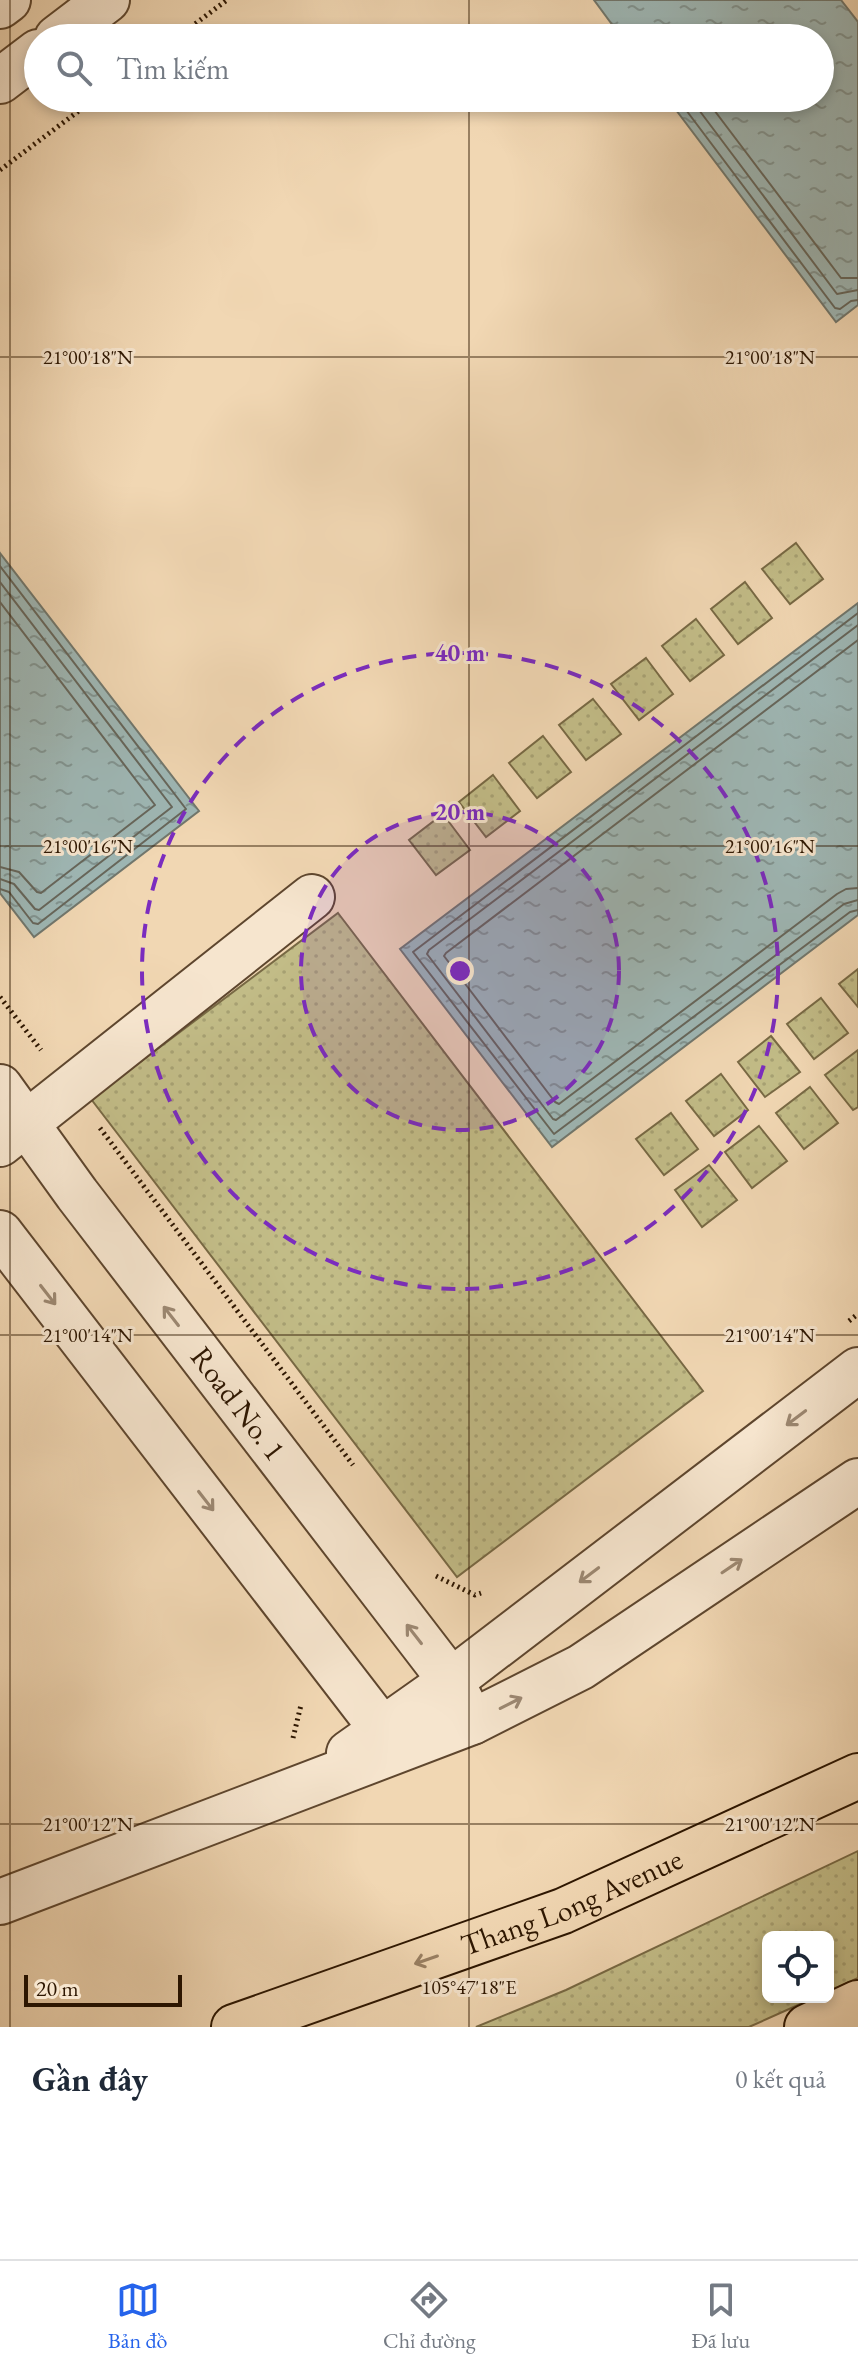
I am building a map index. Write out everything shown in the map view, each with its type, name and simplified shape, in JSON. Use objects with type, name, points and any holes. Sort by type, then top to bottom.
[{"type":"main road","name":"Thang Long Avenue","points":[[234,2027],[563,1911],[858,1776]]},
{"type":"main road","points":[[807,2027],[858,2003]]},
{"type":"lane","points":[[0,6],[8,0]]},
{"type":"lane","points":[[75,24],[107,0]]},
{"type":"lane","points":[[0,81],[24,63]]},
{"type":"lane","points":[[14,1133],[312,897]]},
{"type":"lane","name":"Road No. 1","points":[[0,1087],[14,1133],[77,1194],[451,1681],[472,1722]]},
{"type":"lane","points":[[0,1233],[398,1737]]},
{"type":"lane","points":[[398,1737],[451,1681],[858,1370]]},
{"type":"lane","points":[[0,1902],[298,1790],[398,1737],[472,1722],[581,1667],[858,1481]]},
{"type":"path","points":[[195,24],[227,0]]},
{"type":"path","points":[[0,170],[77,112]]},
{"type":"path","points":[[0,997],[360,1475]]},
{"type":"path","points":[[427,1564],[437,1577],[475,1595],[485,1591]]},
{"type":"path","points":[[292,1740],[304,1694]]},
{"type":"shaded area","points":[[796,543],[823,579],[790,604],[762,569]]},
{"type":"shaded area","points":[[745,582],[772,618],[738,644],[711,609]]},
{"type":"shaded area","points":[[696,619],[724,655],[690,681],[662,646]]},
{"type":"shaded area","points":[[646,658],[673,694],[639,720],[611,684]]},
{"type":"shaded area","points":[[593,699],[621,734],[586,760],[559,725]]},
{"type":"shaded area","points":[[543,736],[571,772],[537,798],[509,763]]},
{"type":"shaded area","points":[[493,775],[520,811],[486,837],[459,802]]},
{"type":"shaded area","points":[[443,814],[470,850],[436,875],[409,840]]},
{"type":"shaded area","points":[[338,913],[703,1391],[457,1577],[91,1099]]},
{"type":"shaded area","points":[[858,969],[858,1007],[839,984]]},
{"type":"shaded area","points":[[821,998],[848,1033],[814,1059],[787,1024]]},
{"type":"shaded area","points":[[771,1036],[800,1072],[765,1097],[738,1062]]},
{"type":"shaded area","points":[[858,1050],[858,1107],[853,1110],[825,1075]]},
{"type":"shaded area","points":[[721,1074],[748,1110],[714,1136],[686,1101]]},
{"type":"shaded area","points":[[810,1087],[838,1123],[804,1149],[776,1113]]},
{"type":"shaded area","points":[[671,1113],[698,1149],[664,1175],[636,1139]]},
{"type":"shaded area","points":[[759,1126],[787,1161],[752,1188],[725,1152]]},
{"type":"shaded area","points":[[709,1165],[737,1200],[702,1227],[675,1190]]},
{"type":"shaded area","points":[[858,1851],[858,1978],[834,1989],[834,1931],[762,1931],[762,2003],[803,2003],[749,2027],[476,2027],[566,1990]]},
{"type":"water","points":[[594,0],[841,0],[858,22],[858,305],[836,322],[678,112],[834,112],[834,24],[612,24]]},
{"type":"water","points":[[0,553],[199,811],[34,937],[0,893]]},
{"type":"water","points":[[858,603],[858,915],[552,1147],[400,949]]}]
